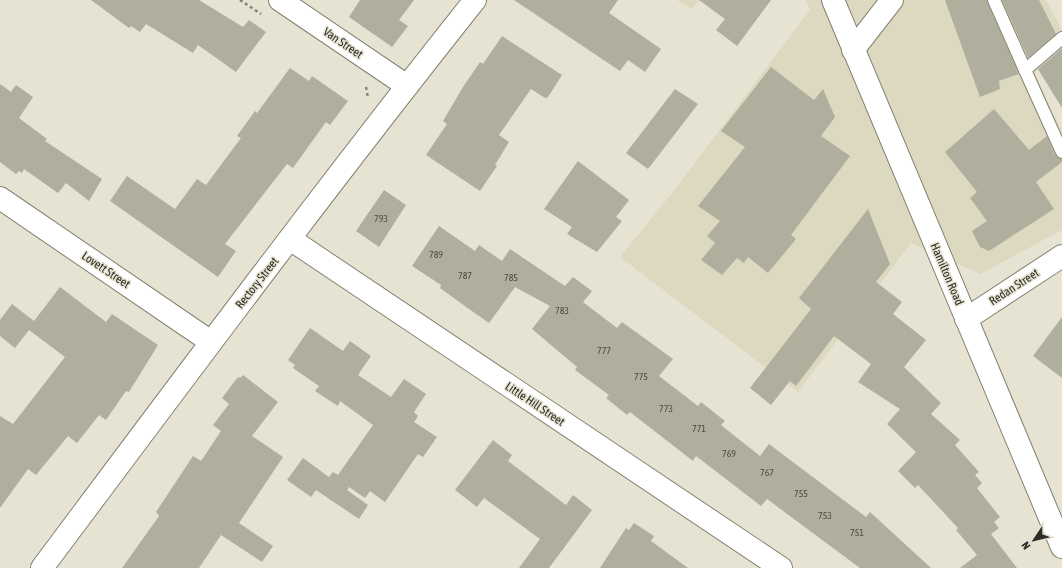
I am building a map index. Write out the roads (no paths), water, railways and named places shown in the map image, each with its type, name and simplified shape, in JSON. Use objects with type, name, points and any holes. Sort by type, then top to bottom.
[{"type":"street","name":"Van Street","points":[[280,0],[407,86]]},
{"type":"street","name":"Rectory Street","points":[[42,568],[211,342],[407,86],[475,0]]},
{"type":"street","name":"Hamilton Road","points":[[833,0],[1062,547]]},
{"type":"street","points":[[853,50],[892,0]]},
{"type":"street","name":"Lovett Street","points":[[0,198],[211,342]]},
{"type":"street","name":"Little Hill Street","points":[[290,239],[781,568]]},
{"type":"street","name":"Redan Street","points":[[966,319],[1062,256]]},
{"type":"lane","points":[[994,0],[1062,152]]},
{"type":"lane","points":[[1025,70],[1062,38]]}]
